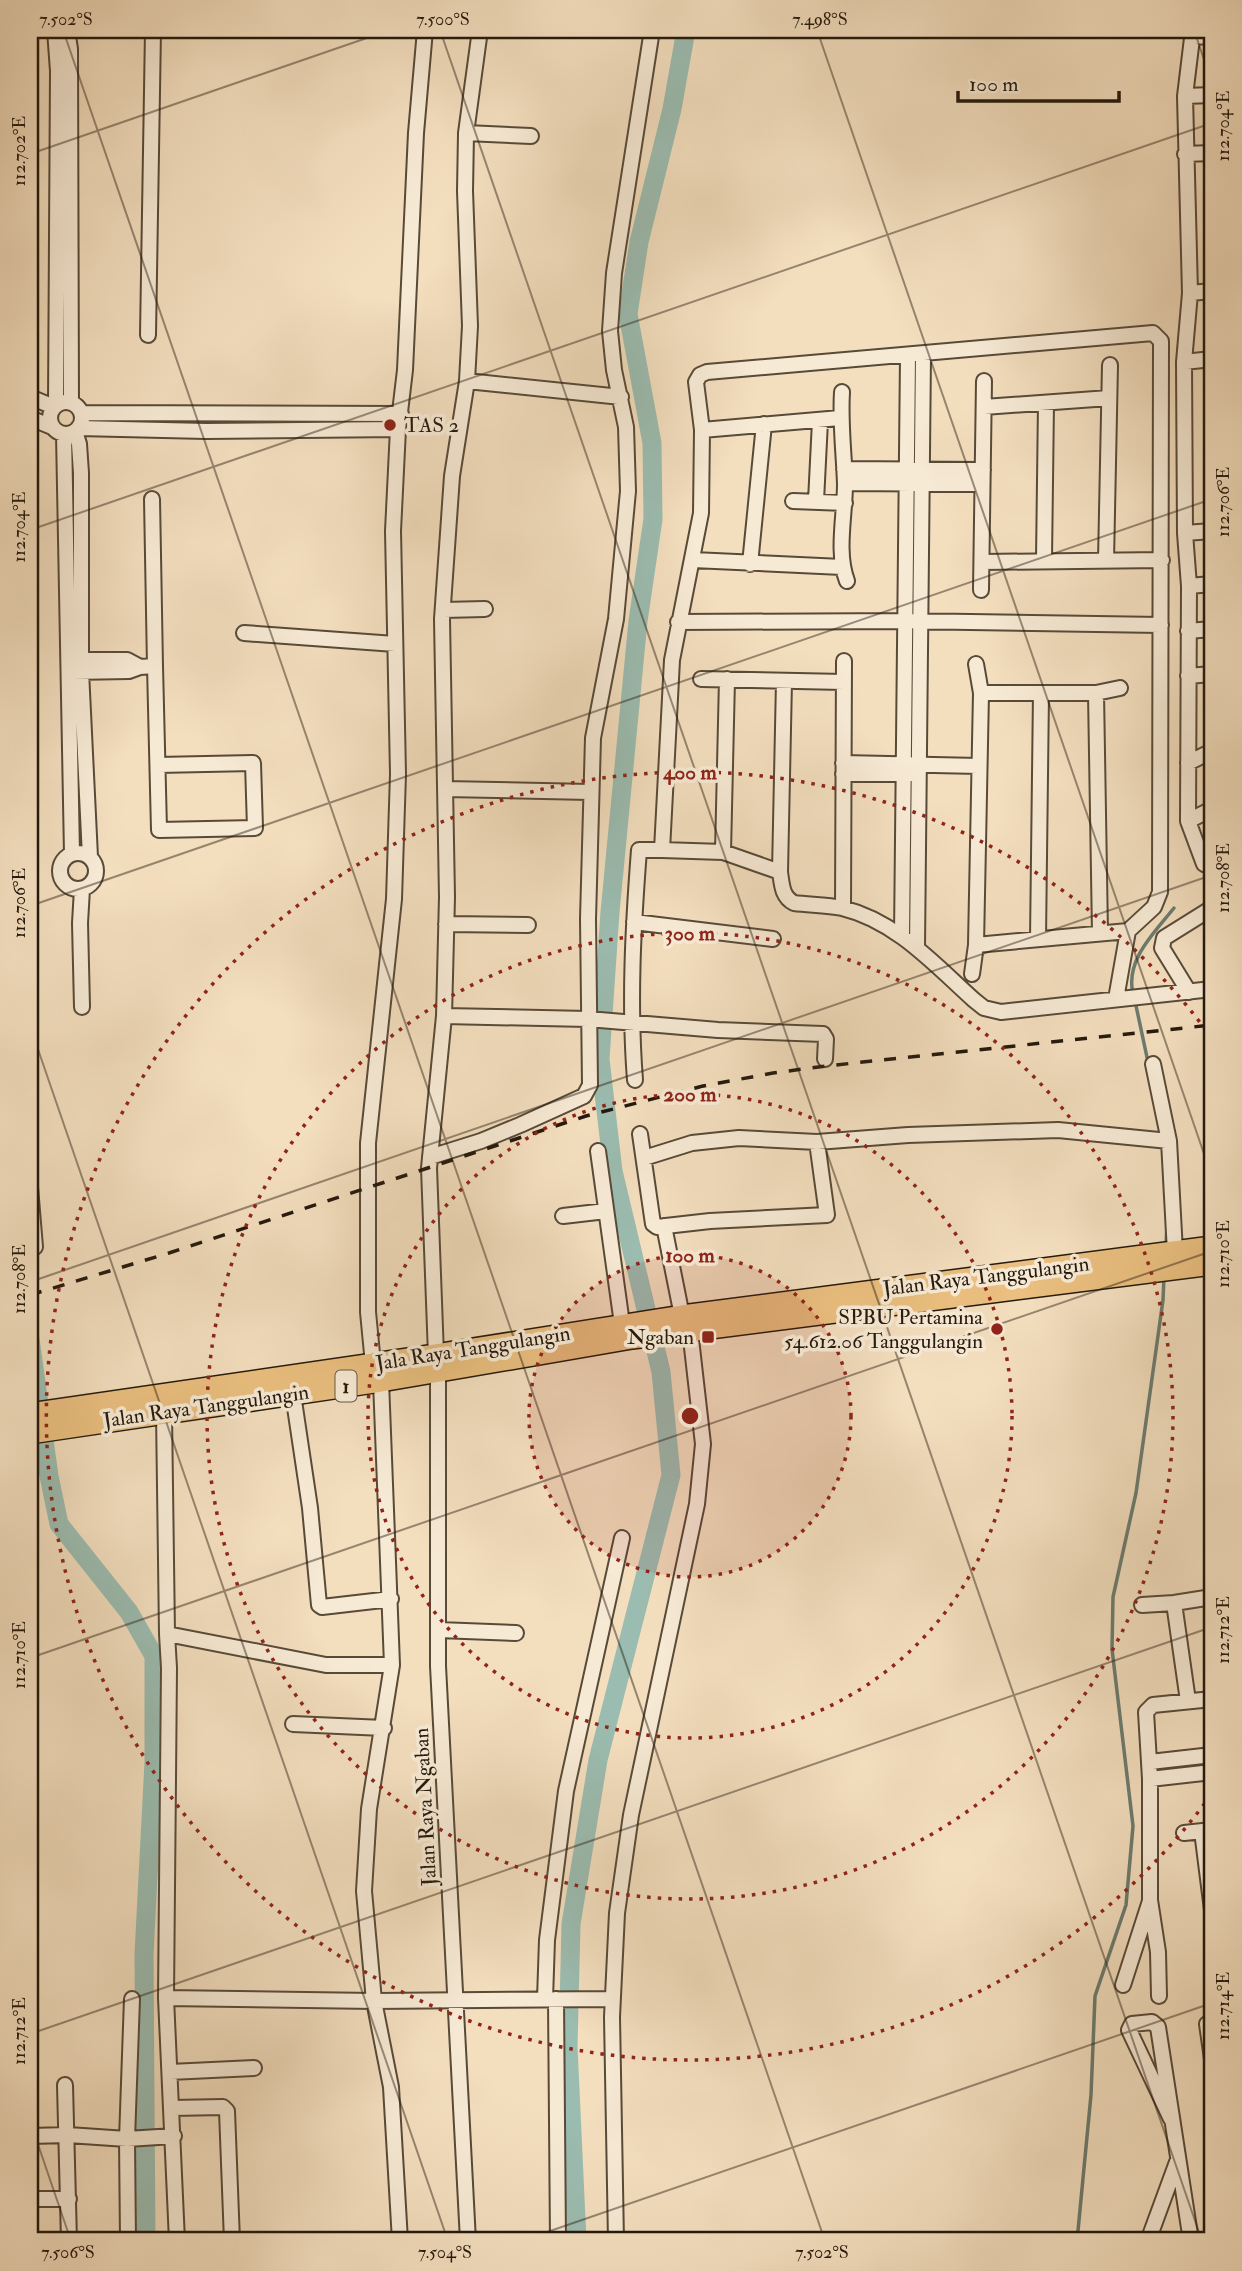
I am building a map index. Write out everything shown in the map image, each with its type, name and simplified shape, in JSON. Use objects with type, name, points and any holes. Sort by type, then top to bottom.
[{"type":"highway","name":"Jalan Raya Tanggulangin","points":[[683,1324],[1164,1260],[1212,1247]]},
{"type":"highway","name":"Jalan Raya Tanggulangin","points":[[1164,1260],[1212,1264]]},
{"type":"highway","name":"1","points":[[629,1329],[683,1324]]},
{"type":"highway","name":"Jala Raya Tanggulangin","points":[[62,1418],[377,1373],[629,1329]]},
{"type":"highway","name":"Jalan Raya Tanggulangin","points":[[30,1433],[62,1418],[164,1413],[207,1397],[293,1394],[377,1373]]},
{"type":"highway","name":"1","points":[[30,1414],[62,1418]]},
{"type":"street","points":[[55,30],[64,222],[66,407]]},
{"type":"street","points":[[64,222],[70,49],[67,30]]},
{"type":"street","points":[[148,335],[153,30]]},
{"type":"street","points":[[400,2241],[391,2087],[374,2001],[366,1928],[364,1863],[369,1809],[392,1665],[391,1599],[377,1373],[368,1312],[368,1143],[394,900],[398,793],[393,531],[398,429],[405,370],[412,200],[425,30]]},
{"type":"street","name":"Jalan Raya Ngaban","points":[[468,2241],[438,1665],[437,1363],[430,1157],[444,1016],[446,924],[443,610],[452,476],[467,381],[470,326],[466,133],[480,30]]},
{"type":"street","points":[[430,1157],[491,1137],[583,1096],[590,1085],[593,1019],[590,792],[593,738],[616,619],[628,491],[626,427],[612,350],[611,308],[614,273],[652,30]]},
{"type":"street","points":[[1212,36],[1193,33],[1185,96],[1190,293],[1184,362],[1185,533],[1189,586],[1188,821],[1204,864],[1212,867]]},
{"type":"street","points":[[1185,96],[1212,95]]},
{"type":"street","points":[[466,133],[531,136]]},
{"type":"street","points":[[1185,154],[1212,153]]},
{"type":"street","points":[[1190,293],[1212,291]]},
{"type":"street","points":[[662,850],[672,660],[701,513],[702,430],[696,382],[700,375],[708,372],[1153,333],[1158,335],[1161,341],[1160,892],[1154,907],[1128,930],[976,945]]},
{"type":"street","points":[[916,355],[913,769],[917,948]]},
{"type":"street","points":[[1184,362],[1212,359]]},
{"type":"street","points":[[1105,561],[1110,365]]},
{"type":"street","points":[[467,381],[621,397]]},
{"type":"street","points":[[981,590],[984,381]]},
{"type":"street","points":[[692,560],[844,574],[845,476],[840,418],[842,392]]},
{"type":"street","points":[[30,397],[66,407],[205,414],[401,414]]},
{"type":"street","points":[[984,407],[1109,398]]},
{"type":"street","points":[[1044,560],[1046,402]]},
{"type":"street","points":[[66,407],[82,419],[67,430]]},
{"type":"street","points":[[66,407],[50,420],[67,430]]},
{"type":"street","points":[[205,414],[206,431]]},
{"type":"street","points":[[30,418],[67,430],[398,429]]},
{"type":"street","points":[[702,430],[840,418]]},
{"type":"street","points":[[816,501],[820,421]]},
{"type":"street","points":[[750,564],[764,424]]},
{"type":"street","points":[[67,430],[75,666],[86,772],[90,857]]},
{"type":"street","points":[[845,476],[983,477]]},
{"type":"street","points":[[152,499],[159,830],[255,828],[253,763],[158,765]]},
{"type":"street","points":[[793,501],[845,503]]},
{"type":"street","points":[[1185,533],[1212,531]]},
{"type":"street","points":[[983,562],[1162,560]]},
{"type":"street","points":[[1189,586],[1212,584]]},
{"type":"street","points":[[443,610],[485,609]]},
{"type":"street","points":[[678,622],[914,621],[1161,625]]},
{"type":"street","points":[[1188,631],[1212,629]]},
{"type":"street","points":[[244,633],[395,644]]},
{"type":"street","points":[[843,908],[844,661]]},
{"type":"street","points":[[972,974],[976,945],[981,693],[976,664]]},
{"type":"street","points":[[75,666],[129,671],[155,666]]},
{"type":"street","points":[[72,854],[71,772],[75,666]]},
{"type":"street","points":[[1188,676],[1212,674]]},
{"type":"street","points":[[701,679],[844,682]]},
{"type":"street","points":[[723,852],[727,679]]},
{"type":"street","points":[[784,681],[780,872],[784,895],[789,900],[794,903],[843,908],[884,925],[917,948],[974,1000],[994,1011],[1149,997],[1211,988]]},
{"type":"street","points":[[981,693],[1096,693],[1120,688]]},
{"type":"street","points":[[1038,939],[1041,693]]},
{"type":"street","points":[[1096,693],[1101,933]]},
{"type":"street","points":[[1188,763],[1212,751]]},
{"type":"street","points":[[843,769],[979,770]]},
{"type":"street","points":[[902,936],[913,769]]},
{"type":"street","points":[[71,772],[86,772]]},
{"type":"street","points":[[445,789],[590,792]]},
{"type":"street","points":[[1188,821],[1212,808]]},
{"type":"street","points":[[635,1080],[628,1021],[639,850],[723,852],[780,872]]},
{"type":"street","points":[[81,853],[95,863],[97,871],[94,879],[89,886],[82,889],[73,888],[65,883],[61,876],[61,867],[65,859],[72,854],[81,853]]},
{"type":"street","points":[[82,889],[82,1007]]},
{"type":"street","points":[[1189,992],[1162,948],[1162,942],[1164,938],[1212,908]]},
{"type":"street","points":[[634,922],[773,939]]},
{"type":"street","points":[[446,924],[528,925]]},
{"type":"street","points":[[1121,999],[1128,930]]},
{"type":"street","points":[[444,1016],[593,1019],[718,1030],[823,1034],[826,1039],[825,1059]]},
{"type":"street","points":[[1153,1064],[1165,1141],[1164,1260]]},
{"type":"street","points":[[644,1158],[692,1143],[727,1139],[817,1142],[908,1135],[1058,1130],[1165,1141]]},
{"type":"street","points":[[640,1134],[653,1224],[657,1227],[710,1221],[827,1215],[817,1142]]},
{"type":"street","points":[[598,1152],[606,1211],[629,1329]]},
{"type":"street","points":[[30,1187],[35,1247]]},
{"type":"street","points":[[563,1216],[606,1211]]},
{"type":"street","points":[[616,2241],[605,1999],[631,1815],[697,1504],[703,1444],[664,1226]]},
{"type":"street","points":[[293,1394],[310,1507],[319,1605],[322,1607],[391,1599]]},
{"type":"street","points":[[164,1413],[169,1681],[166,1998],[172,2108],[169,2137],[177,2241]]},
{"type":"street","points":[[558,2241],[554,1999],[547,1940],[566,1791],[622,1538]]},
{"type":"street","points":[[1142,1605],[1212,1597]]},
{"type":"street","points":[[1174,1603],[1188,1701]]},
{"type":"street","points":[[439,1629],[516,1633]]},
{"type":"street","points":[[167,1634],[326,1665],[392,1665]]},
{"type":"street","points":[[1159,1996],[1158,1952],[1150,1900],[1150,1762],[1146,1712],[1153,1705],[1212,1699]]},
{"type":"street","points":[[293,1724],[384,1728]]},
{"type":"street","points":[[1150,1762],[1212,1755]]},
{"type":"street","points":[[1150,1779],[1212,1772]]},
{"type":"street","points":[[1184,1833],[1207,1830],[1212,1910]]},
{"type":"street","points":[[1123,1985],[1150,1900]]},
{"type":"street","points":[[128,2241],[134,2139],[132,1998]]},
{"type":"street","points":[[166,1998],[374,2001],[605,1999]]},
{"type":"street","points":[[1171,2119],[1129,2030],[1132,2024],[1152,2022],[1158,2027],[1191,2241]]},
{"type":"street","points":[[1207,2024],[1212,2059]]},
{"type":"street","points":[[170,2072],[254,2068]]},
{"type":"street","points":[[65,2085],[69,2241]]},
{"type":"street","points":[[172,2108],[223,2107],[227,2111],[232,2241]]},
{"type":"street","points":[[30,2136],[134,2139],[169,2137]]},
{"type":"street","points":[[1148,2241],[1178,2161]]},
{"type":"street","points":[[30,2199],[68,2199]]},
{"type":"waterway","points":[[577,2241],[568,2047],[571,1924],[598,1760],[671,1475],[661,1372],[613,1171],[600,1059],[610,912],[638,621],[653,519],[652,443],[628,314],[639,242],[672,109],[686,30]]},
{"type":"waterway","points":[[1133,994],[1133,970],[1137,958],[1174,908]]},
{"type":"waterway","points":[[1135,1001],[1148,1062]]},
{"type":"waterway","points":[[1166,1245],[1167,1224]]},
{"type":"waterway","points":[[1077,2241],[1091,2095],[1095,1996],[1126,1905],[1133,1826],[1112,1649],[1113,1597],[1136,1493],[1164,1277]]},
{"type":"waterway","points":[[30,1339],[49,1476],[59,1524],[129,1612],[154,1656],[154,1762],[144,1954],[146,2241]]},
{"type":"railway","points":[[30,1295],[169,1253],[586,1116],[703,1086],[826,1066],[1212,1025]]},
{"type":"place","name":"TAS 2","points":[[390,425]]},
{"type":"place","name":"SPBU Pertamina 54.612.06 Tanggulangin","points":[[997,1329]]},
{"type":"place","name":"Ngaban","points":[[708,1337]]}]
